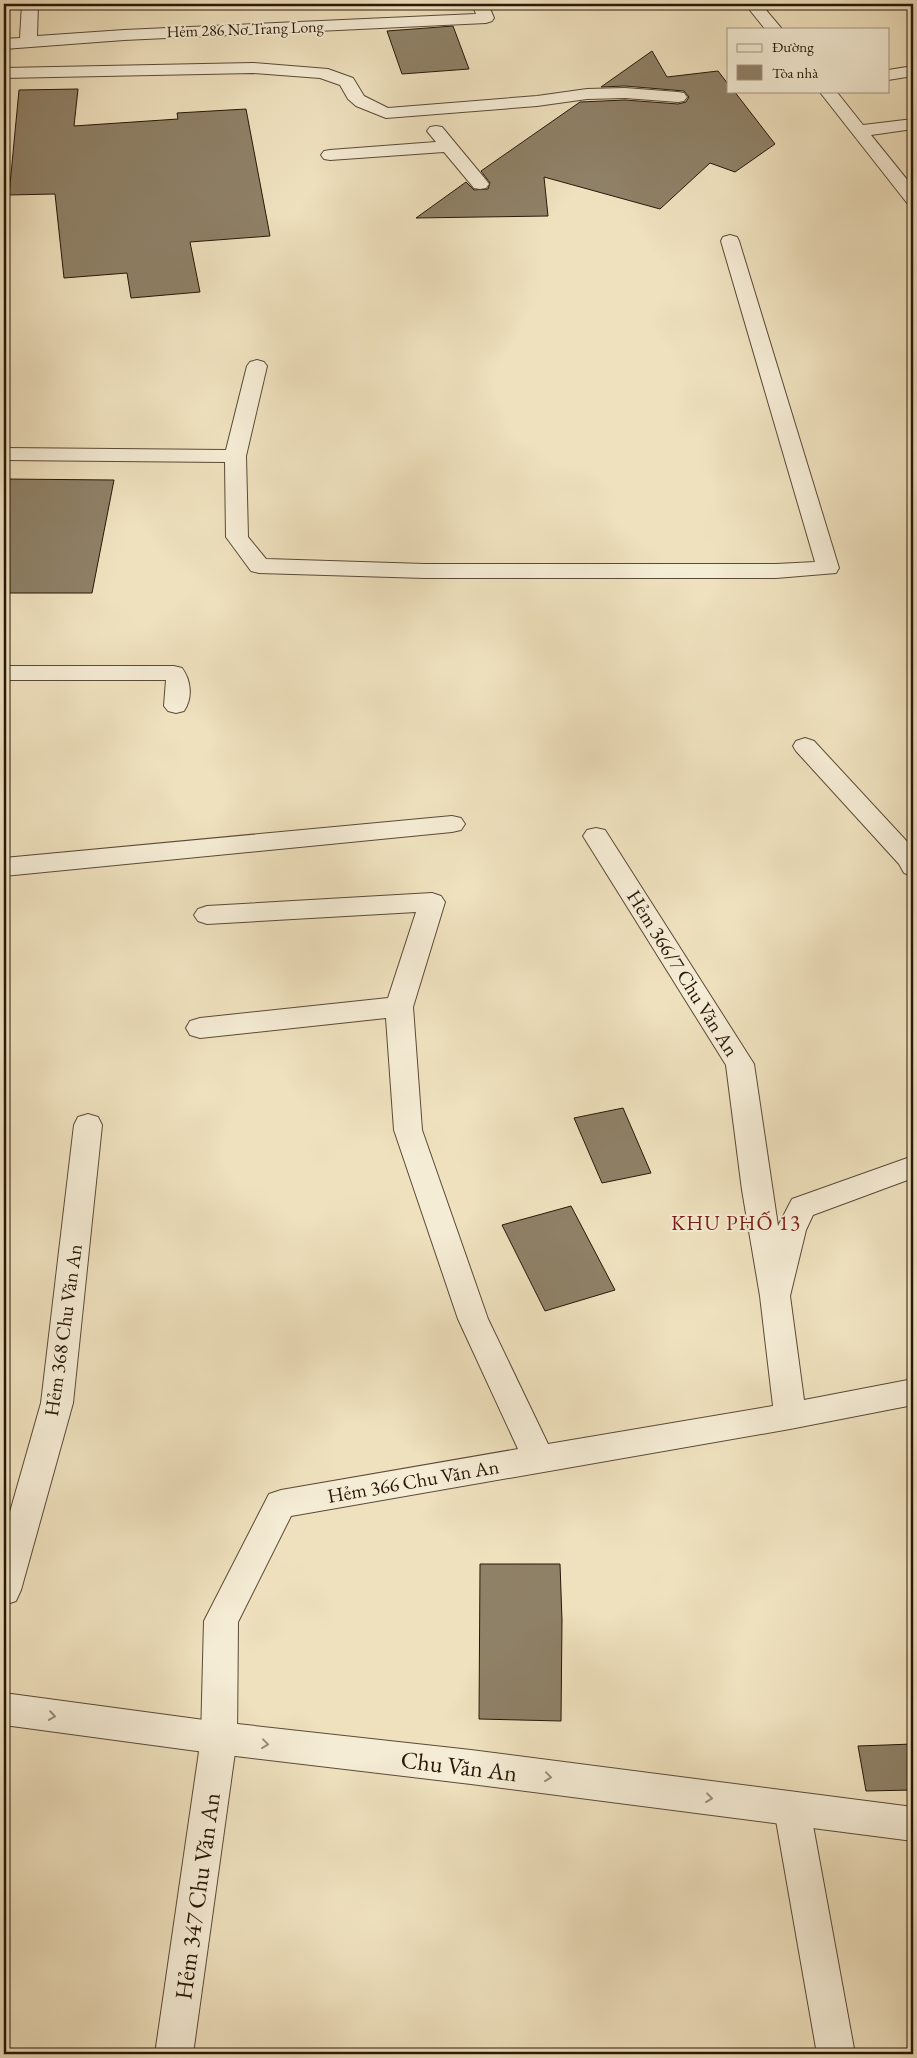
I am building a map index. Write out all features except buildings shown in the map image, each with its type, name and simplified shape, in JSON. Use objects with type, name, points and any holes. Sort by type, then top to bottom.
[{"type":"street","points":[[28,42],[30,4]]},
{"type":"street","points":[[673,4],[678,4]]},
{"type":"street","points":[[753,4],[773,28]]},
{"type":"street","name":"Hẻm 286 Nơ Trang Long","points":[[4,44],[143,33],[410,24],[483,11]]},
{"type":"street","points":[[890,74],[911,65]]},
{"type":"street","points":[[4,73],[252,68],[322,73],[348,82],[354,97],[366,106],[386,113],[537,101],[587,94],[625,93],[678,97]]},
{"type":"street","points":[[828,92],[913,199]]},
{"type":"street","points":[[419,111],[480,184]]},
{"type":"street","points":[[860,131],[913,124]]},
{"type":"street","points":[[330,155],[448,146]]},
{"type":"street","points":[[256,366],[235,456],[237,537],[259,566],[445,571],[776,572],[828,568],[730,241]]},
{"type":"street","points":[[4,454],[235,456]]},
{"type":"street","points":[[4,673],[170,672],[174,674],[178,681],[176,706]]},
{"type":"street","points":[[804,746],[911,861],[913,867]]},
{"type":"street","points":[[4,867],[452,824]]},
{"type":"street","name":"Hẻm 366/7 Chu Văn An","points":[[596,836],[740,1064],[775,1296]]},
{"type":"street","points":[[207,915],[432,902],[399,1007],[408,1130],[473,1319],[539,1459]]},
{"type":"street","points":[[200,1028],[399,1007]]},
{"type":"street","name":"Hẻm 368 Chu Văn An","points":[[4,1590],[57,1403],[88,1125]]},
{"type":"street","points":[[790,1416],[775,1296],[791,1230],[802,1207],[913,1167]]},
{"type":"street","name":"Hẻm 366 Chu Văn An","points":[[219,1738],[220,1621],[281,1504],[790,1416],[913,1392]]},
{"type":"street","name":"Chu Văn An","points":[[4,1709],[219,1738],[471,1767],[913,1824]]},
{"type":"street","name":"Hẻm 347 Chu Văn An","points":[[174,2054],[219,1738]]},
{"type":"street","points":[[792,1809],[836,2054]]},
{"type":"district","name":"KHU PHỐ 13","points":[[736,1222]]}]
